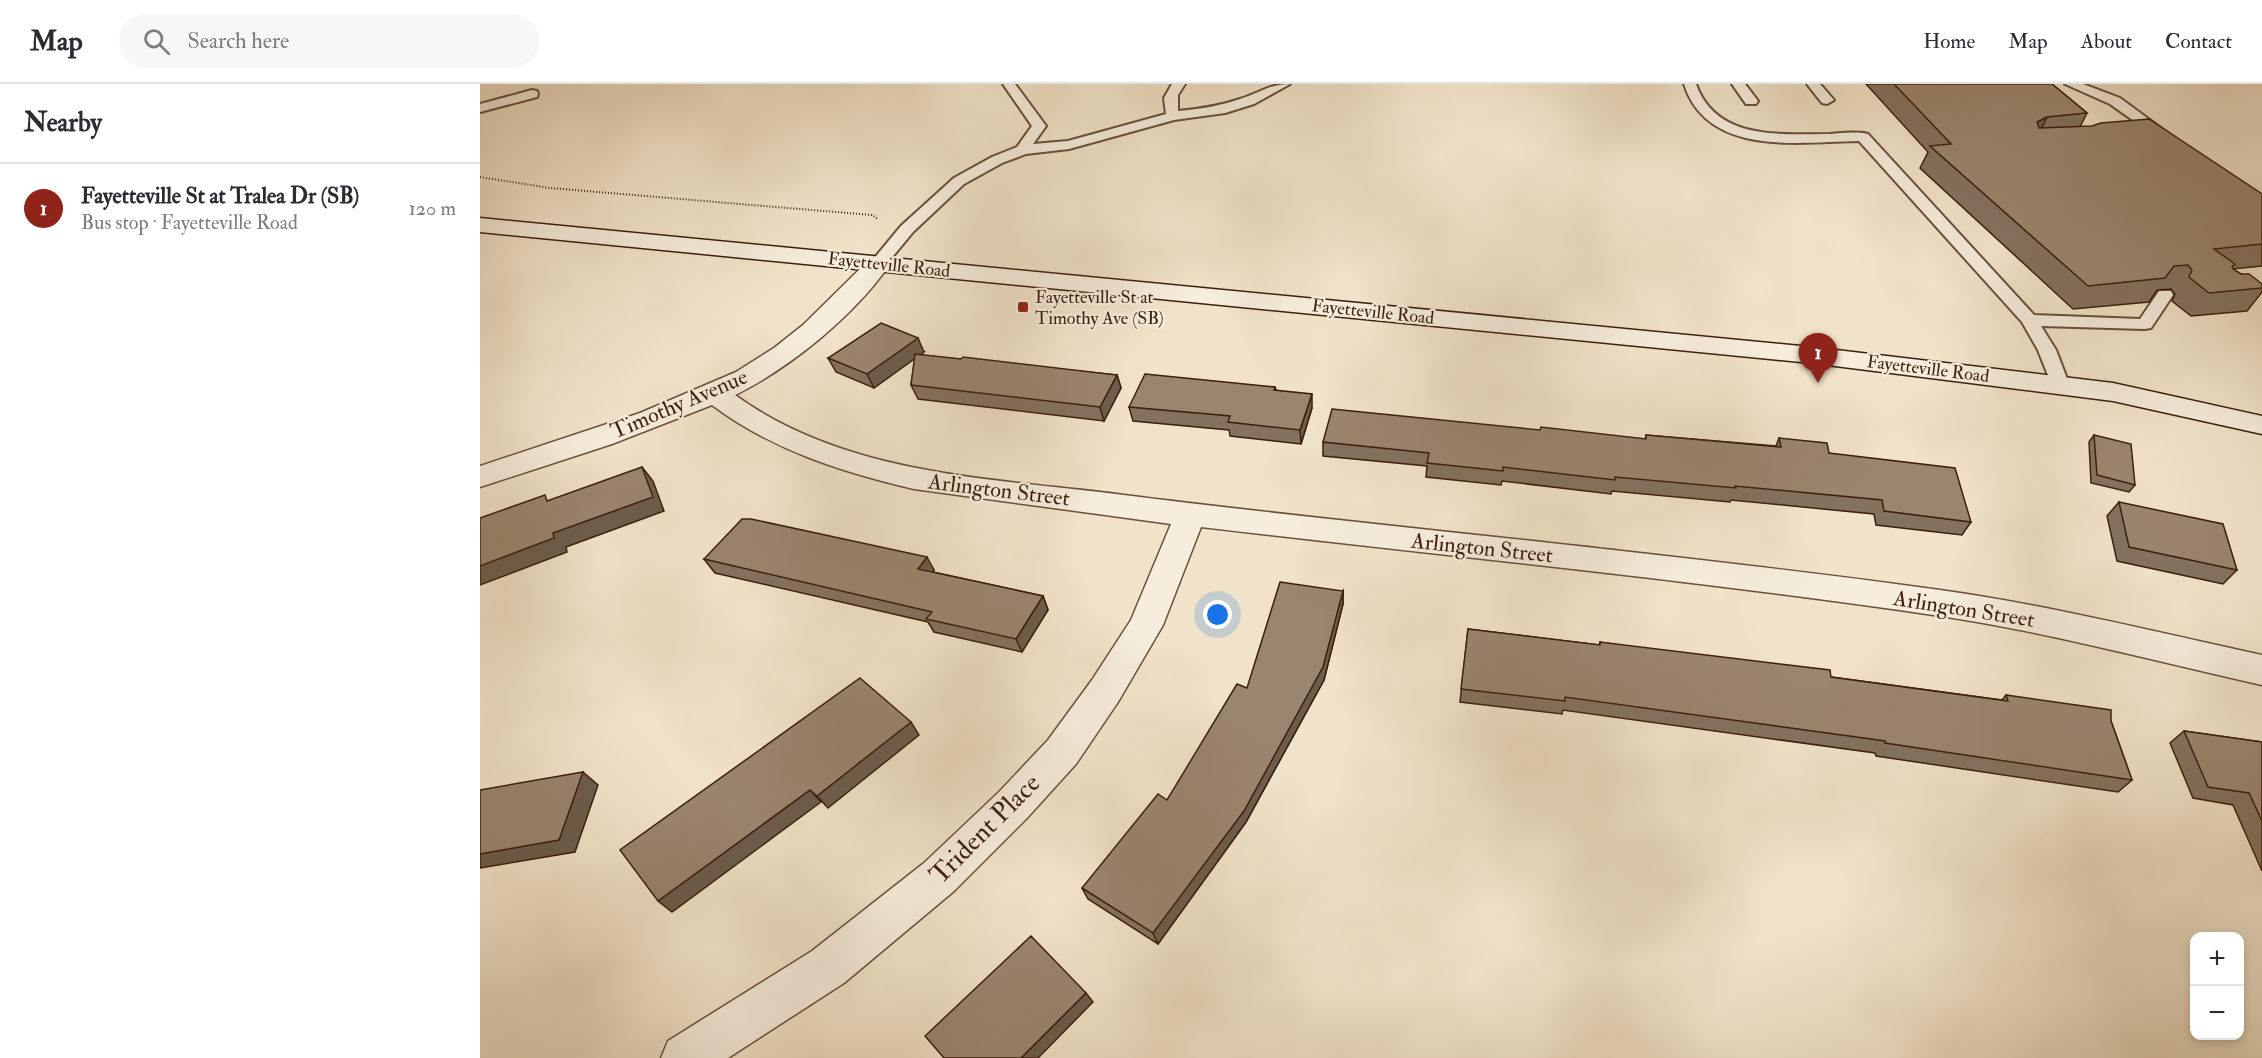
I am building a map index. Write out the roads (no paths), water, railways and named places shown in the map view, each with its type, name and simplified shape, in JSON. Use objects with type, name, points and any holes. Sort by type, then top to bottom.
[{"type":"street","name":"Fayetteville Road","points":[[480,225],[1787,352],[2060,384],[2124,394],[2262,425]]},
{"type":"street","name":"Timothy Avenue","points":[[480,477],[638,424],[715,394],[767,366],[802,340],[831,315],[878,264]]},
{"type":"street","name":"Arlington Street","points":[[715,394],[748,419],[800,444],[872,469],[914,479],[1190,515],[1619,563],[1942,603],[2036,620],[2262,670]]},
{"type":"street","name":"Trident Place","points":[[685,1058],[828,967],[939,877],[1013,805],[1062,752],[1105,691],[1146,625],[1190,515]]},
{"type":"lane","points":[[1009,84],[1039,126],[1022,150]]},
{"type":"lane","points":[[1173,116],[1169,100],[1171,92],[1179,84]]},
{"type":"lane","points":[[878,264],[907,229],[959,181],[997,160],[1022,150],[1069,145],[1173,116],[1220,110],[1249,101],[1284,84]]},
{"type":"lane","points":[[1690,84],[1694,98],[1720,125],[1757,137],[1863,137],[2029,320],[2046,350],[2060,384]]},
{"type":"lane","points":[[1738,84],[1751,101]]},
{"type":"lane","points":[[1813,84],[1827,100]]},
{"type":"lane","points":[[2072,84],[2115,101],[2180,147]]},
{"type":"lane","points":[[480,108],[532,94]]},
{"type":"lane","points":[[2134,129],[2154,129]]},
{"type":"lane","points":[[2029,320],[2145,324],[2165,295]]},
{"type":"place","name":"Fayetteville St at Timothy Ave (SB)","points":[[1023,307]]},
{"type":"place","name":"Fayetteville St at Tralea Dr (SB)","points":[[1818,383]]}]
